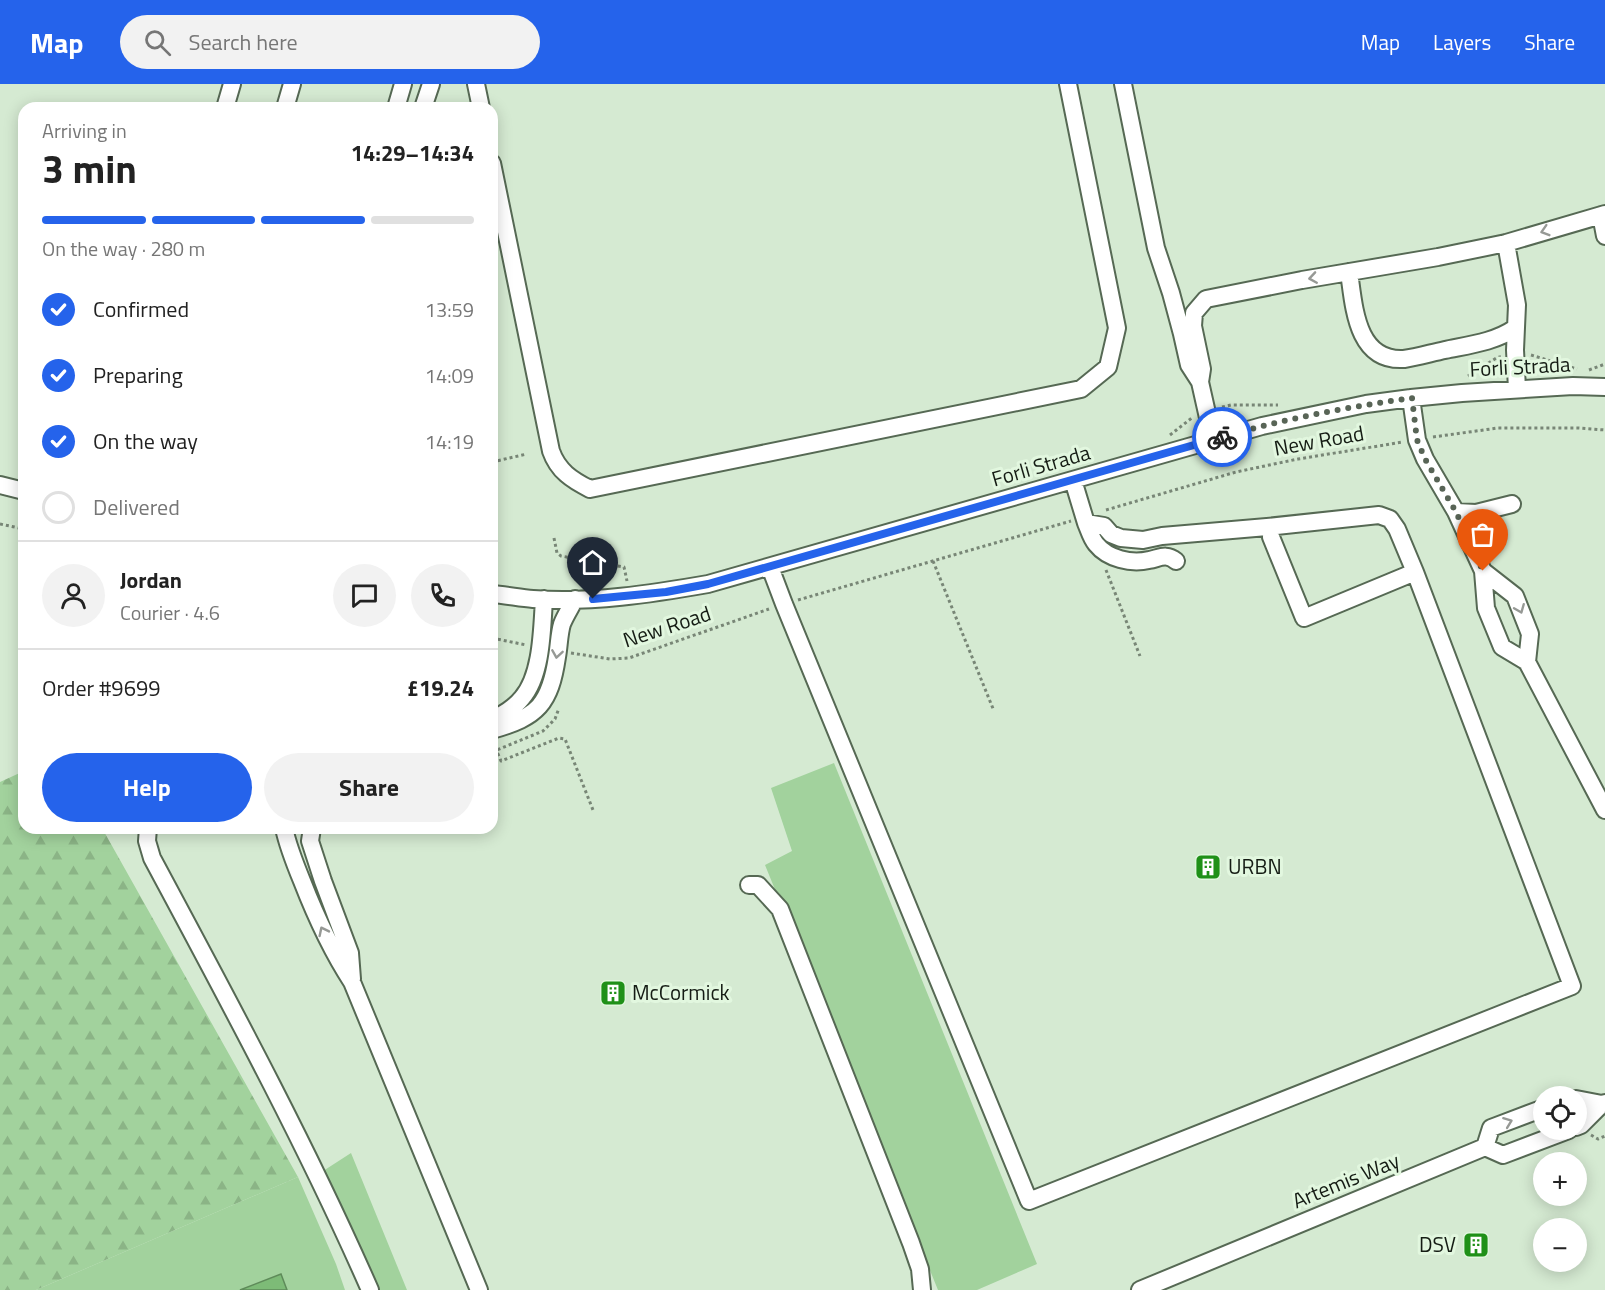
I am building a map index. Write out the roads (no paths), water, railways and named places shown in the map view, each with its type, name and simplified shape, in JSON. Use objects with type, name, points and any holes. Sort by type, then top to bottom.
[{"type":"street","points":[[227,102],[232,84]]},
{"type":"street","points":[[287,102],[292,84]]},
{"type":"street","points":[[398,102],[403,84]]},
{"type":"street","points":[[425,102],[430,84]]},
{"type":"street","points":[[476,84],[480,102]]},
{"type":"street","points":[[498,192],[551,451],[555,463],[563,471],[576,482],[590,489],[1081,388],[1108,368],[1117,328],[1068,84]]},
{"type":"street","points":[[1122,84],[1156,248],[1171,293],[1188,365],[1200,382]]},
{"type":"street","points":[[1178,319],[1182,307],[1188,302],[1506,243],[1603,214],[1605,236]]},
{"type":"street","points":[[1506,243],[1517,304],[1515,328],[1517,389]]},
{"type":"street","points":[[1349,272],[1355,312],[1365,341],[1383,357],[1403,359],[1485,342],[1506,335],[1515,328]]},
{"type":"street","points":[[1206,299],[1194,313],[1193,326],[1202,369],[1200,382],[1213,440]]},
{"type":"street","name":"Forli Strada","points":[[498,596],[593,599],[666,592],[708,584],[1282,421],[1366,404],[1517,389],[1605,387]]},
{"type":"street","points":[[1412,398],[1417,440],[1425,459],[1456,512],[1483,571],[1486,608],[1502,647],[1527,662],[1605,810]]},
{"type":"street","points":[[1073,480],[1077,524],[1097,546],[1117,559],[1136,562],[1170,556],[1176,561]]},
{"type":"street","points":[[0,485],[18,490]]},
{"type":"street","points":[[1456,512],[1476,513],[1512,504]]},
{"type":"street","points":[[770,567],[1029,1201],[1572,986],[1415,572],[1398,529],[1390,519],[1379,515],[1162,536],[1143,540],[1121,538],[1111,534],[1104,526],[1077,524]]},
{"type":"street","points":[[1271,537],[1304,618],[1415,572]]},
{"type":"street","points":[[1483,571],[1515,596],[1530,634],[1527,662]]},
{"type":"street","points":[[498,717],[512,709],[524,697],[531,681],[540,647],[544,599]]},
{"type":"street","points":[[498,728],[529,716],[543,702],[551,687],[562,625],[574,599]]},
{"type":"street","points":[[148,834],[147,841],[152,858],[272,1082],[370,1290]]},
{"type":"street","points":[[285,834],[315,916],[337,959],[352,982],[479,1290]]},
{"type":"street","points":[[311,834],[310,841],[323,881],[350,953],[352,982]]},
{"type":"street","points":[[749,885],[758,885],[780,909],[911,1243],[920,1269],[922,1290]]},
{"type":"street","points":[[1587,1101],[1604,1104]]},
{"type":"street","points":[[1587,1120],[1604,1104]]},
{"type":"street","points":[[1533,1112],[1491,1128],[1485,1147],[1503,1155],[1543,1140]]},
{"type":"street","name":"Artemis Way","points":[[1140,1290],[1485,1147]]},
{"type":"place","name":"URBN","points":[[1208,867]]},
{"type":"place","name":"McCormick","points":[[613,993]]},
{"type":"place","name":"DSV","points":[[1476,1245]]}]
